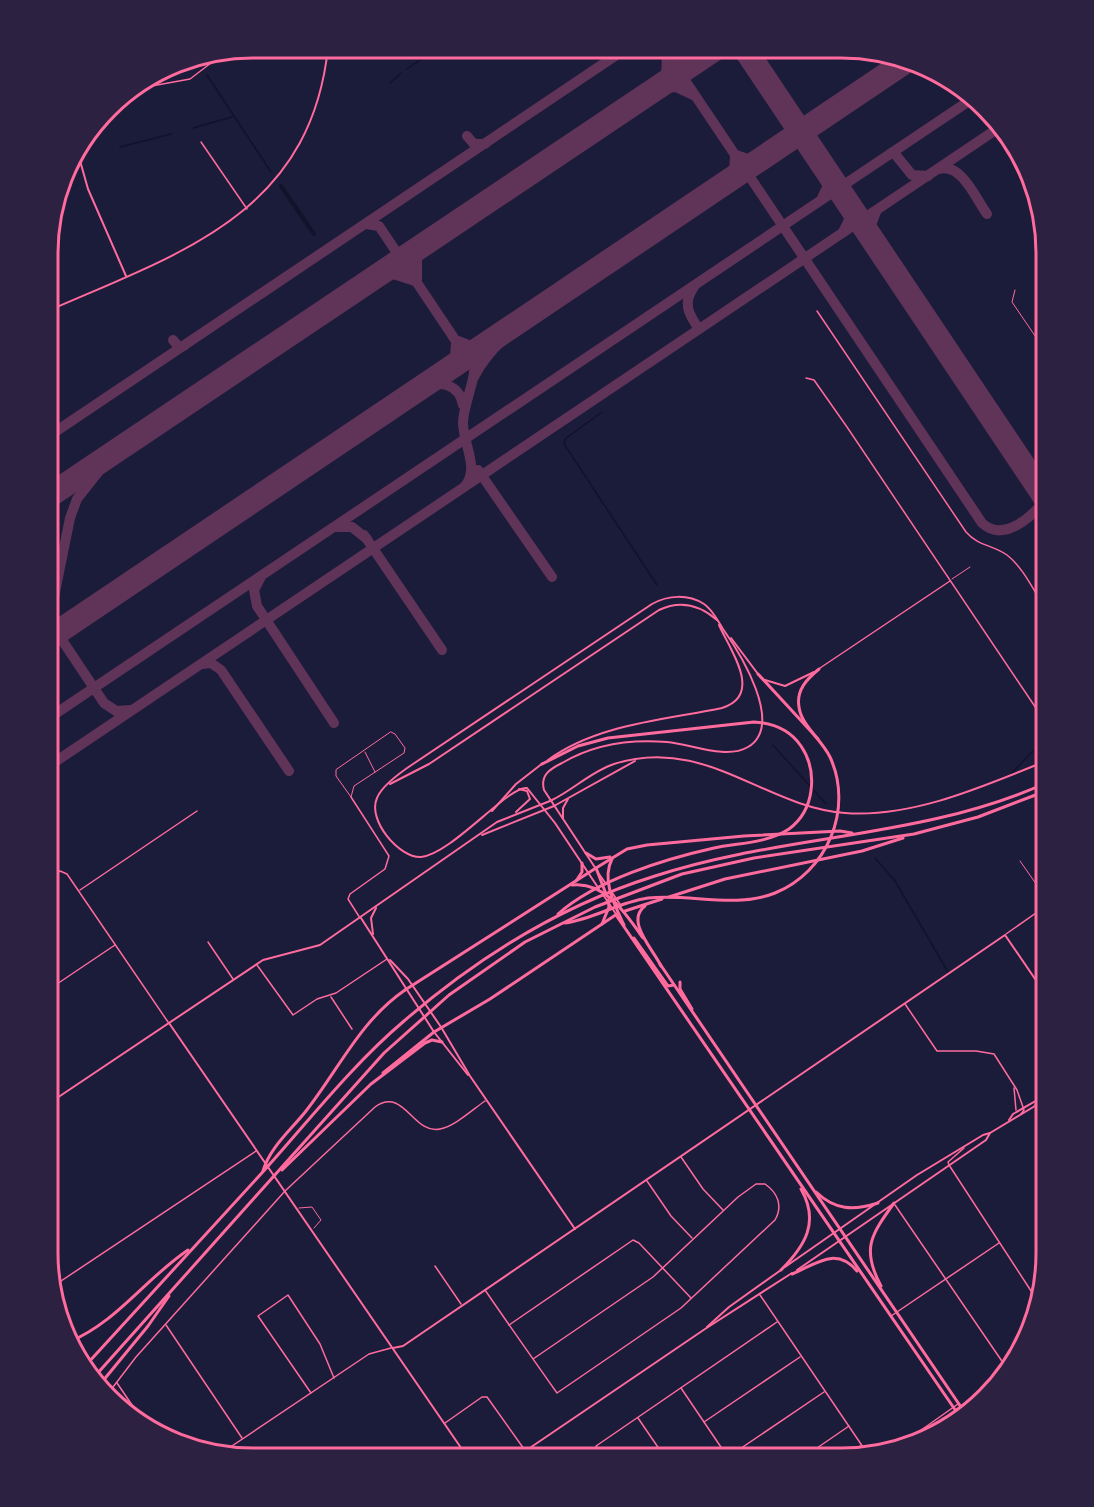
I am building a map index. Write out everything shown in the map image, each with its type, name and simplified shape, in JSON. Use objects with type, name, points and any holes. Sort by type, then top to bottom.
[{"type":"main road","points":[[58,306],[205,239],[247,209],[274,180],[304,132],[320,91],[326,59]]},
{"type":"main road","points":[[80,165],[88,189],[126,276]]},
{"type":"main road","points":[[956,1410],[589,873],[529,789],[520,788],[514,791],[492,811],[432,854],[411,856],[396,846],[375,813],[377,797],[413,764],[656,602],[672,597],[694,600],[708,607],[718,621],[747,668],[757,693],[762,724],[753,743],[733,752],[650,741],[596,748],[573,757],[547,772],[543,784],[550,801],[961,1407]]},
{"type":"main road","points":[[390,784],[429,764],[659,609],[673,605],[691,605],[718,621],[743,675],[742,690],[733,703],[722,708],[606,732],[573,745],[542,764],[516,784],[492,811]]},
{"type":"main road","points":[[725,632],[758,674],[823,745]]},
{"type":"main road","points":[[758,674],[769,683],[783,686],[819,669]]},
{"type":"main road","points":[[560,924],[580,921],[645,898],[741,900],[763,897],[787,887],[802,877],[822,855],[837,820],[838,792],[833,764],[823,745],[803,718],[798,703],[804,684],[819,669]]},
{"type":"main road","points":[[542,764],[569,750],[601,739],[747,722],[771,724],[786,731],[798,742],[809,762],[812,778],[810,794],[803,812],[794,824],[775,836],[711,849],[627,876],[572,902],[554,917]]},
{"type":"main road","points":[[509,816],[550,801],[607,766],[638,760],[665,758],[694,761],[803,803],[852,813],[893,810],[929,802],[983,786],[1035,765]]},
{"type":"main road","points":[[482,835],[554,806],[605,775],[638,760]]},
{"type":"main road","points":[[90,1360],[404,1021],[498,950],[554,917],[637,881],[713,859],[923,823],[999,802],[1035,787]]},
{"type":"main road","points":[[58,1097],[257,964],[277,954],[313,948],[361,918],[525,806],[530,799],[526,790],[514,791]]},
{"type":"main road","points":[[99,1372],[275,1175],[399,1058],[441,1027],[490,999],[617,914],[724,879],[862,851],[984,815],[1035,795]]},
{"type":"main road","points":[[564,820],[563,808],[568,799]]},
{"type":"main road","points":[[262,1172],[273,1149],[306,1111],[372,1018],[412,985],[627,849],[744,836],[819,832],[857,834]]},
{"type":"main road","points":[[286,1166],[375,1062],[409,1030],[486,967],[560,924],[640,889],[682,874],[733,862],[914,834]]},
{"type":"main road","points":[[586,853],[596,859],[615,856]]},
{"type":"main road","points":[[615,856],[607,871],[617,914]]},
{"type":"main road","points":[[574,883],[582,872],[582,863]]},
{"type":"main road","points":[[596,868],[608,903],[602,924]]},
{"type":"main road","points":[[574,883],[585,884],[601,891],[624,911]]},
{"type":"main road","points":[[652,902],[641,909],[637,922],[661,966]]},
{"type":"main road","points":[[373,936],[371,918],[377,906]]},
{"type":"main road","points":[[361,918],[388,958],[405,990],[441,1042],[470,1076]]},
{"type":"main road","points":[[628,932],[668,986],[674,985]]},
{"type":"main road","points":[[393,1348],[400,1348],[1005,935],[1035,979]]},
{"type":"main road","points":[[388,958],[412,985],[441,1027],[470,1076],[574,1229]]},
{"type":"main road","points":[[680,982],[680,989],[693,1013]]},
{"type":"main road","points":[[169,1023],[461,1448]]},
{"type":"main road","points":[[380,1076],[425,1043],[432,1040],[441,1042]]},
{"type":"main road","points":[[705,1329],[729,1306],[878,1203],[990,1133],[1009,1120],[1016,1112],[1035,1101]]},
{"type":"main road","points":[[1009,1120],[1018,1117],[1035,1102]]},
{"type":"main road","points":[[529,1448],[705,1329],[839,1242],[986,1140],[990,1133]]},
{"type":"main road","points":[[781,1270],[802,1246],[811,1222],[807,1200],[787,1164]]},
{"type":"main road","points":[[810,1186],[825,1200],[839,1207],[859,1209],[878,1203]]},
{"type":"main road","points":[[887,1298],[874,1274],[869,1248],[876,1228],[894,1203]]},
{"type":"main road","points":[[78,1337],[112,1318],[161,1271],[192,1248]]},
{"type":"main road","points":[[792,1274],[823,1258],[834,1257],[851,1264],[870,1286]]},
{"type":"main road","points":[[105,1379],[148,1326],[173,1289]]},
{"type":"street","points":[[156,85],[190,79],[211,63]]},
{"type":"street","points":[[201,142],[247,209]]},
{"type":"street","points":[[817,311],[966,532],[978,544],[1002,552],[1011,559],[1036,594]]},
{"type":"street","points":[[806,378],[814,381],[841,418],[1036,708]]},
{"type":"street","points":[[819,669],[950,581]]},
{"type":"street","points":[[351,797],[389,856],[385,869],[350,894],[348,899],[361,918]]},
{"type":"street","points":[[79,891],[197,811]]},
{"type":"street","points":[[58,873],[62,871],[79,891],[169,1023]]},
{"type":"street","points":[[1005,935],[1035,914]]},
{"type":"street","points":[[208,942],[234,980]]},
{"type":"street","points":[[58,983],[115,945]]},
{"type":"street","points":[[257,964],[291,1015],[297,1014],[317,999],[330,996],[388,958]]},
{"type":"street","points":[[330,996],[352,1029]]},
{"type":"street","points":[[904,1004],[936,1051],[940,1053],[987,1051],[994,1054],[1024,1107],[1018,1117]]},
{"type":"street","points":[[1014,1088],[1016,1112]]},
{"type":"street","points":[[113,1388],[136,1357],[285,1191],[382,1103],[398,1104],[425,1127],[437,1130],[445,1128],[486,1100]]},
{"type":"street","points":[[966,1146],[948,1162],[949,1166],[1032,1292]]},
{"type":"street","points":[[61,1281],[256,1151]]},
{"type":"street","points":[[681,1156],[703,1189],[723,1211]]},
{"type":"street","points":[[646,1180],[670,1214],[693,1239]]},
{"type":"street","points":[[485,1290],[556,1393],[679,1310],[776,1218],[779,1203],[771,1189],[765,1184],[756,1184],[723,1211],[663,1268],[533,1359]]},
{"type":"street","points":[[894,1203],[1003,1362]]},
{"type":"street","points":[[509,1325],[634,1240],[691,1298]]},
{"type":"street","points":[[891,1317],[1000,1242]]},
{"type":"street","points":[[435,1266],[462,1305]]},
{"type":"street","points":[[311,1393],[258,1316],[288,1295],[320,1344],[334,1378]]},
{"type":"street","points":[[760,1295],[862,1445],[858,1447]]},
{"type":"street","points":[[597,1448],[596,1446],[777,1322]]},
{"type":"street","points":[[165,1324],[243,1439]]},
{"type":"street","points":[[231,1447],[372,1353],[393,1348]]},
{"type":"street","points":[[704,1422],[801,1357]]},
{"type":"street","points":[[117,1383],[133,1406]]},
{"type":"street","points":[[681,1388],[721,1448]]},
{"type":"street","points":[[742,1448],[825,1391]]},
{"type":"street","points":[[444,1423],[482,1396],[488,1397],[523,1448]]},
{"type":"street","points":[[921,1430],[959,1404]]},
{"type":"street","points":[[638,1418],[659,1448]]},
{"type":"street","points":[[816,1448],[849,1426]]},
{"type":"lane","points":[[1015,291],[1012,302],[1036,337]]},
{"type":"lane","points":[[950,581],[970,567]]},
{"type":"lane","points":[[392,732],[405,748],[404,753],[354,786],[351,797],[335,772],[392,732]]},
{"type":"lane","points":[[364,751],[375,773]]},
{"type":"lane","points":[[1020,861],[1035,883]]},
{"type":"lane","points":[[298,1209],[302,1206],[312,1207],[321,1220],[312,1230]]},
{"type":"waterway","points":[[407,69],[422,59]]},
{"type":"waterway","points":[[390,83],[401,73]]},
{"type":"waterway","points":[[207,75],[271,172]]},
{"type":"waterway","points":[[193,128],[232,117]]},
{"type":"waterway","points":[[120,147],[171,134]]},
{"type":"waterway","points":[[281,186],[314,234]]},
{"type":"waterway","points":[[602,412],[565,439],[564,444],[657,585]]},
{"type":"waterway","points":[[773,745],[826,804]]},
{"type":"waterway","points":[[1011,774],[1036,750]]},
{"type":"waterway","points":[[875,858],[895,881],[948,972]]},
{"type":"taxiway","points":[[58,430],[611,58]]},
{"type":"taxiway","points":[[652,92],[666,75],[667,58]]},
{"type":"taxiway","points":[[670,58],[982,523],[990,528],[1008,529],[1025,520],[1036,510]]},
{"type":"taxiway","points":[[680,73],[705,58]]},
{"type":"taxiway","points":[[854,97],[902,69]]},
{"type":"taxiway","points":[[656,89],[676,87],[693,95]]},
{"type":"taxiway","points":[[58,712],[965,104]]},
{"type":"taxiway","points":[[58,760],[993,132]]},
{"type":"taxiway","points":[[467,136],[474,144],[485,144]]},
{"type":"taxiway","points":[[891,153],[895,154],[912,175],[928,176]]},
{"type":"taxiway","points":[[736,155],[751,160],[765,157]]},
{"type":"taxiway","points":[[726,183],[734,172],[735,156]]},
{"type":"taxiway","points":[[822,198],[828,185],[824,168]]},
{"type":"taxiway","points":[[939,169],[947,168],[961,176],[987,214]]},
{"type":"taxiway","points":[[843,232],[850,218],[847,201]]},
{"type":"taxiway","points":[[875,244],[870,228],[876,212]]},
{"type":"taxiway","points":[[366,224],[379,226],[474,368],[463,423],[471,464],[471,472],[465,486]]},
{"type":"taxiway","points":[[417,280],[417,259],[431,240]]},
{"type":"taxiway","points":[[370,281],[393,274],[415,281]]},
{"type":"taxiway","points":[[694,287],[688,298],[688,309],[699,329]]},
{"type":"taxiway","points":[[474,377],[482,363],[504,338],[569,288]]},
{"type":"taxiway","points":[[173,340],[178,346],[184,346]]},
{"type":"taxiway","points":[[458,341],[473,347],[489,342]]},
{"type":"taxiway","points":[[445,372],[455,358],[456,343]]},
{"type":"taxiway","points":[[421,388],[435,384],[447,385],[457,392],[463,405]]},
{"type":"taxiway","points":[[58,577],[70,518],[77,499],[100,470],[155,425]]},
{"type":"taxiway","points":[[478,470],[552,577]]},
{"type":"taxiway","points":[[336,527],[352,527],[367,539]]},
{"type":"taxiway","points":[[364,535],[442,650]]},
{"type":"taxiway","points":[[261,577],[254,590],[257,606],[334,723]]},
{"type":"taxiway","points":[[58,634],[104,703],[116,711],[131,710]]},
{"type":"taxiway","points":[[202,664],[211,663],[221,670],[289,771]]},
{"type":"runway","points":[[58,490],[701,58]]},
{"type":"runway","points":[[751,58],[1036,484]]},
{"type":"runway","points":[[58,632],[897,67]]}]
